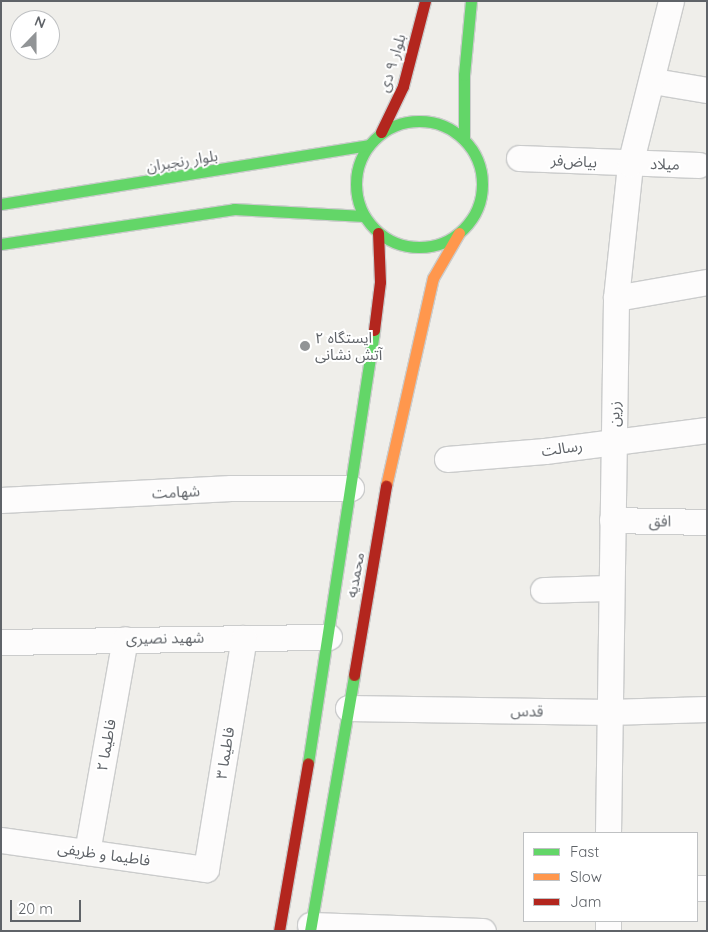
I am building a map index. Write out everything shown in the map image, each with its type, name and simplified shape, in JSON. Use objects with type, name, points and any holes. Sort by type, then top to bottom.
[{"type":"main road","name":"بلوار ۹ دی","points":[[381,132],[403,86],[424,1]]},
{"type":"main road","points":[[464,139],[464,75],[471,1]]},
{"type":"main road","points":[[433,121],[464,139],[477,156],[483,177],[482,198],[474,217],[460,233],[440,244],[419,248],[397,244],[378,232],[364,216],[357,198],[355,180],[359,162],[368,145],[381,132],[397,124],[433,121]]},
{"type":"main road","name":"بلوار رنجبران","points":[[1,204],[368,145]]},
{"type":"main road","points":[[1,244],[234,209],[364,216]]},
{"type":"main road","name":"محمدیه","points":[[279,931],[329,637],[351,488],[380,282],[378,232]]},
{"type":"main road","name":"محمدیه","points":[[310,928],[389,466],[434,278],[460,233]]},
{"type":"street","name":"زرین","points":[[608,832],[610,588],[616,298],[630,164],[653,81],[671,1]]},
{"type":"street","points":[[653,81],[707,90]]},
{"type":"street","name":"بیاض‌فر","points":[[519,158],[630,164]]},
{"type":"street","name":"میلاد","points":[[630,164],[699,165]]},
{"type":"street","points":[[616,298],[707,282]]},
{"type":"street","name":"رسالت","points":[[447,459],[545,451],[707,430]]},
{"type":"street","name":"شهامت","points":[[1,500],[231,488],[351,488]]},
{"type":"street","name":"افق","points":[[612,520],[707,522]]},
{"type":"street","points":[[543,590],[610,588]]},
{"type":"street","name":"شهید نصیری","points":[[1,642],[329,637]]},
{"type":"street","name":"۳ فاطیما","points":[[206,869],[244,638]]},
{"type":"street","name":"فاطیما ۲","points":[[87,852],[125,639]]},
{"type":"street","name":"قدس","points":[[348,708],[609,712],[707,710]]},
{"type":"street","name":"فاطیما و ظریفی","points":[[1,840],[206,869]]},
{"type":"street","points":[[310,928],[483,931]]},
{"type":"traffic: fast","points":[[464,139],[464,75],[471,1]]},
{"type":"traffic: fast","points":[[419,121],[443,125],[464,139],[478,160],[482,184],[478,208],[464,229],[443,243],[419,247],[395,243],[374,229],[360,208],[356,184],[360,160],[374,139],[395,125],[419,121]]},
{"type":"traffic: fast","points":[[1,204],[368,145]]},
{"type":"traffic: fast","points":[[1,244],[234,209],[364,216]]},
{"type":"traffic: fast","points":[[308,763],[374,330]]},
{"type":"traffic: fast","points":[[310,931],[354,675]]},
{"type":"traffic: slow","points":[[386,486],[433,278],[459,233]]},
{"type":"traffic: jam","points":[[381,132],[403,86],[425,1]]},
{"type":"traffic: jam","points":[[374,330],[380,282],[378,233]]},
{"type":"traffic: jam","points":[[354,675],[386,486]]},
{"type":"traffic: jam","points":[[279,931],[308,763]]},
{"type":"place","name":"ایستگاه ۲ آتش نشانی","points":[[305,346]]}]
